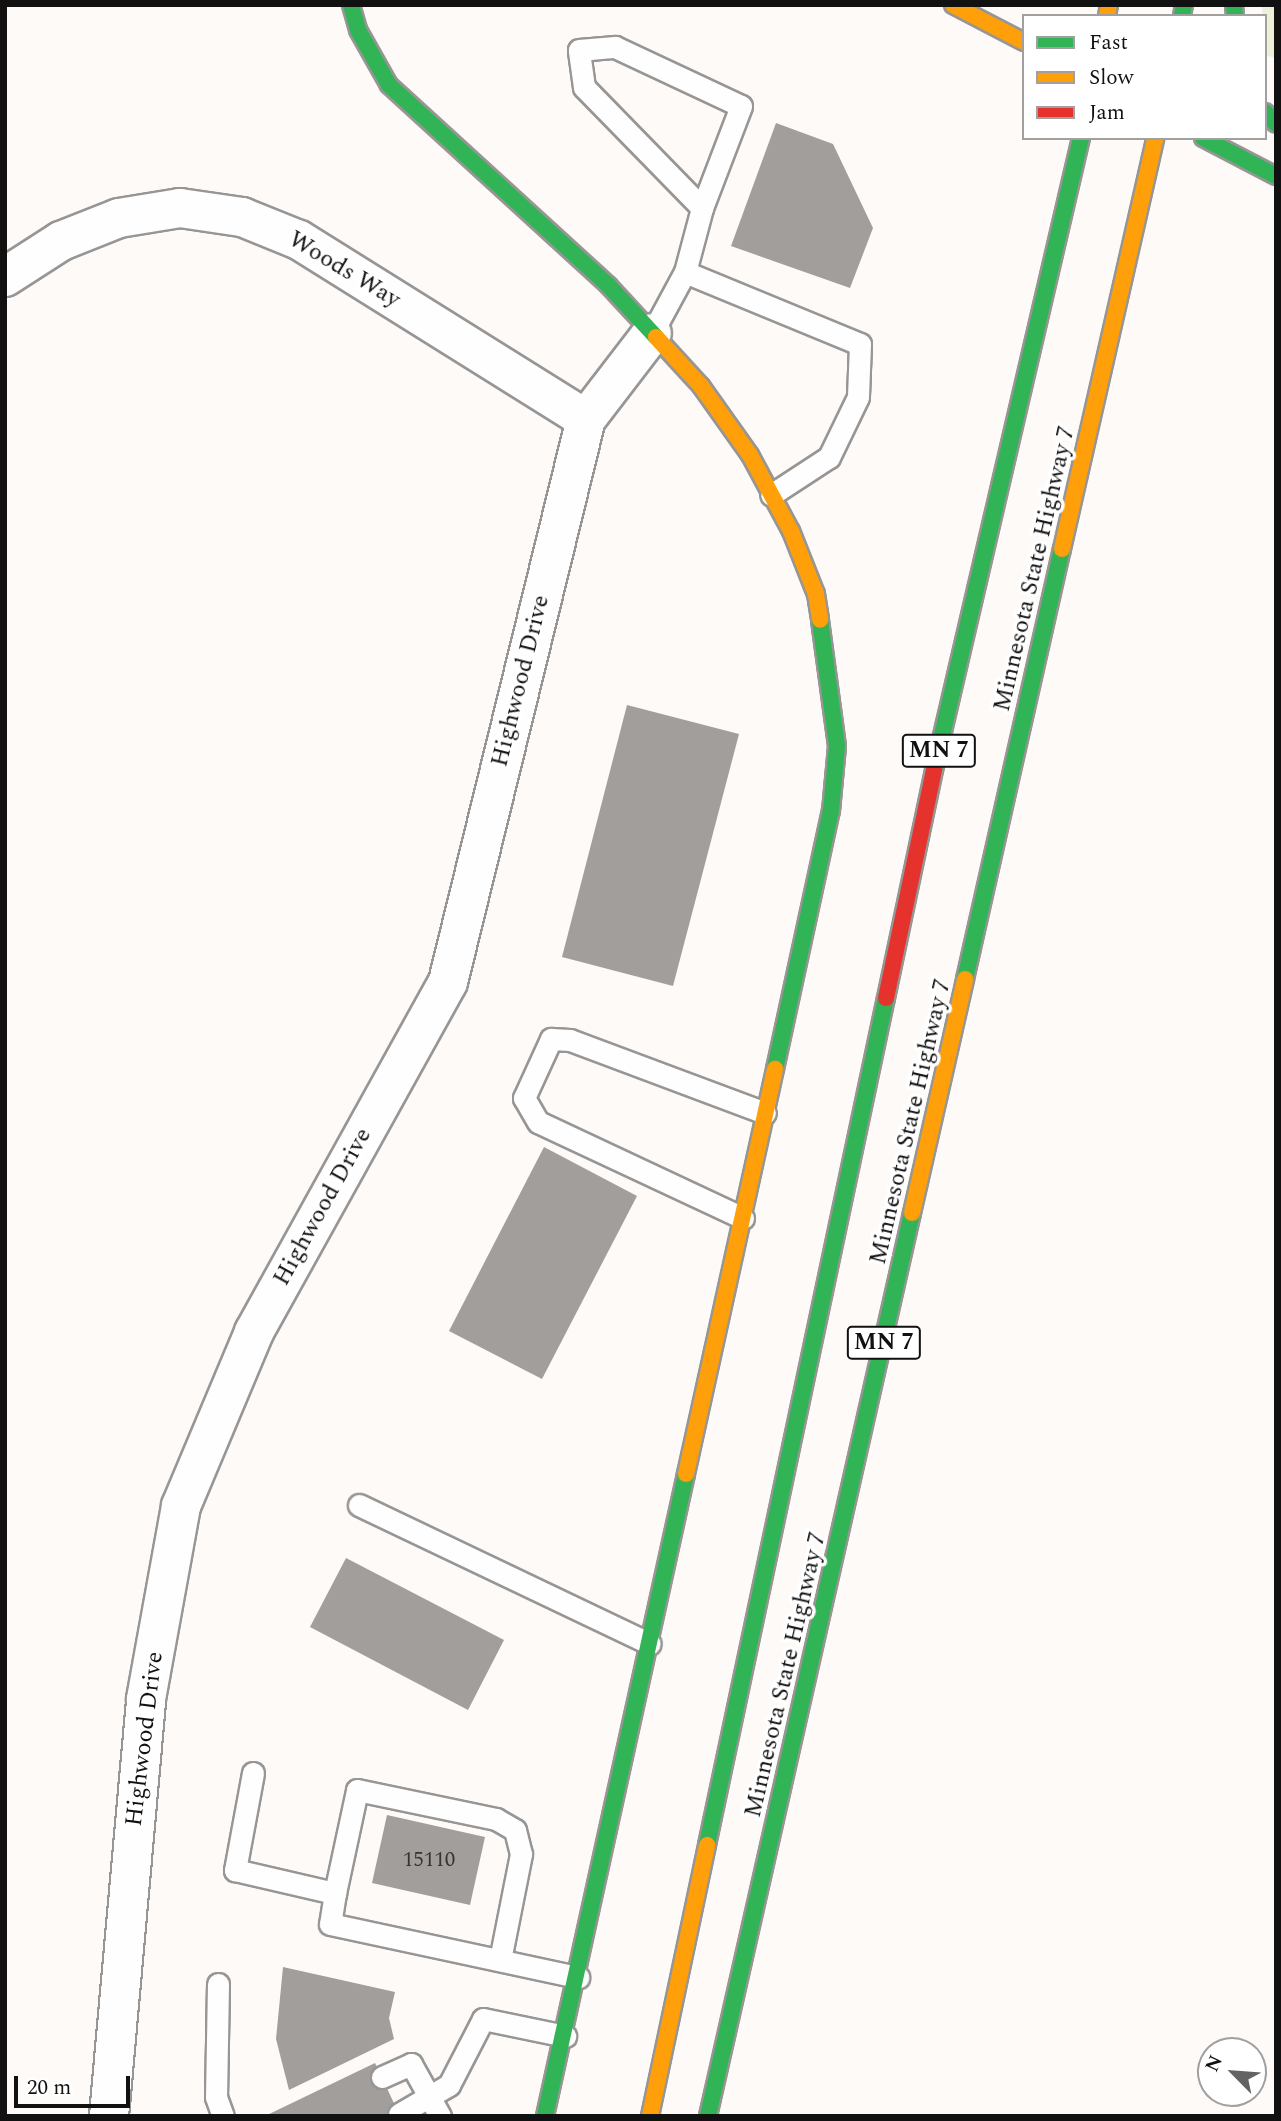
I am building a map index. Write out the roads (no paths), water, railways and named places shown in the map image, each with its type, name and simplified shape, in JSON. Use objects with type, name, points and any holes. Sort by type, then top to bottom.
[{"type":"main road","points":[[351,5],[358,30],[389,85],[608,285],[701,386],[771,495],[816,594],[837,746],[831,811],[578,1977],[545,2116]]},
{"type":"main road","points":[[953,5],[1022,41]]},
{"type":"main road","name":"Minnesota State Highway 7","points":[[650,2116],[947,711],[1081,140]]},
{"type":"main road","name":"Minnesota State Highway 7","points":[[708,2116],[1155,140]]},
{"type":"main road","points":[[1207,140],[1276,176]]},
{"type":"street","name":"Woods Way","points":[[5,277],[61,241],[119,218],[180,208],[242,217],[299,240],[586,419]]},
{"type":"street","name":"Highwood Drive","points":[[109,2116],[146,1699],[181,1506],[254,1332],[447,982],[586,419],[652,333]]},
{"type":"lane","points":[[652,333],[685,272],[702,208],[740,106],[615,47],[579,50],[584,87],[702,208]]},
{"type":"lane","points":[[685,272],[860,344],[858,397],[829,457],[771,495]]},
{"type":"lane","points":[[743,1218],[538,1122],[524,1098],[551,1039],[561,1040],[765,1113]]},
{"type":"lane","points":[[359,1504],[650,1644]]},
{"type":"lane","points":[[253,1773],[234,1870],[335,1893]]},
{"type":"lane","points":[[500,1960],[521,1854],[515,1830],[496,1819],[357,1790],[330,1924],[578,1977]]},
{"type":"lane","points":[[218,1984],[216,2097],[223,2116]]},
{"type":"lane","points":[[399,2114],[430,2097],[457,2075],[484,2020],[565,2036]]},
{"type":"lane","points":[[382,2077],[411,2064],[440,2116]]}]
